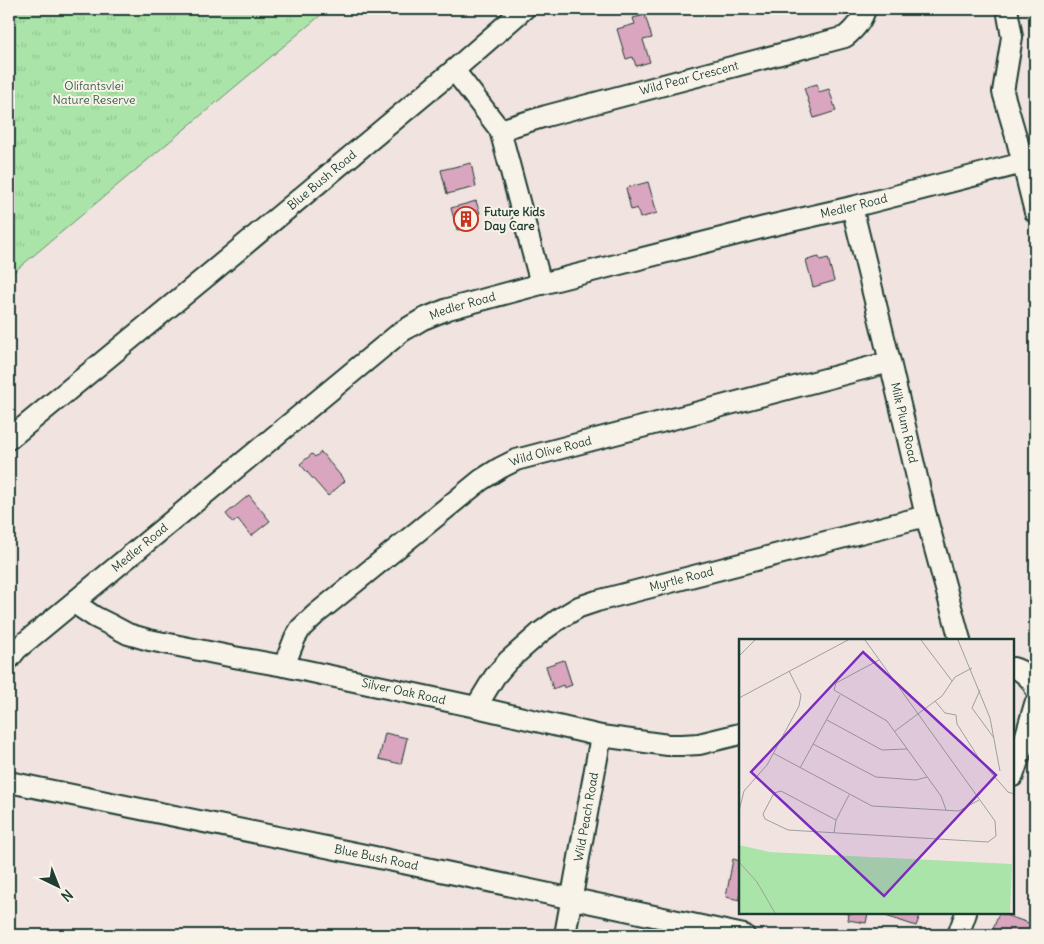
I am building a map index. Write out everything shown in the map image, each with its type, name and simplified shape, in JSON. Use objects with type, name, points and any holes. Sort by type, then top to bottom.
[{"type":"street","points":[[524,9],[454,70],[500,130],[541,284]]},
{"type":"street","name":"Wild Pear Crescent","points":[[500,130],[546,116],[845,37],[862,20],[864,9]]},
{"type":"street","points":[[1008,9],[1012,37],[1003,92],[1035,212]]},
{"type":"street","name":"Blue Bush Road","points":[[9,439],[454,70]]},
{"type":"street","name":"Medler Road","points":[[9,659],[17,649],[401,332],[423,319],[448,309],[541,284],[1023,163]]},
{"type":"street","name":"Milk Plum Road","points":[[852,207],[926,516],[960,639]]},
{"type":"street","name":"Wild Olive Road","points":[[284,666],[301,628],[316,614],[481,480],[500,468],[516,460],[890,362]]},
{"type":"street","name":"Myrtle Road","points":[[476,706],[495,676],[508,661],[559,619],[579,608],[926,516]]},
{"type":"street","name":"Silver Oak Road","points":[[74,603],[94,617],[128,634],[149,640],[476,706],[601,736],[668,745],[682,745],[698,744],[739,734]]},
{"type":"street","points":[[1014,668],[1026,675],[1035,688]]},
{"type":"street","points":[[1014,773],[1035,704]]},
{"type":"street","name":"Wild Peach Road","points":[[565,935],[601,736]]},
{"type":"street","name":"Blue Bush Road","points":[[9,782],[744,935]]},
{"type":"street","points":[[958,935],[966,914]]},
{"type":"green space","name":"Olifantsvlei Nature Reserve","points":[[9,9],[328,9],[9,276]]},
{"type":"building","points":[[645,15],[652,38],[643,40],[650,62],[636,66],[633,57],[626,59],[617,29],[635,24],[633,18]]},
{"type":"building","points":[[817,84],[819,92],[829,89],[836,111],[814,118],[804,88]]},
{"type":"building","points":[[471,163],[476,187],[447,194],[441,170]]},
{"type":"building","points":[[648,182],[657,213],[640,218],[637,208],[631,210],[626,188]]},
{"type":"building","name":"Future Kids Day Care","points":[[476,201],[480,213],[477,214],[479,224],[457,230],[451,208]]},
{"type":"building","points":[[819,257],[820,260],[828,258],[834,281],[813,287],[806,260]]},
{"type":"building","points":[[321,452],[345,481],[328,496],[300,464],[312,454],[315,457]]},
{"type":"building","points":[[249,495],[270,521],[251,536],[238,519],[233,523],[226,514]]},
{"type":"building","points":[[564,660],[572,685],[564,688],[563,685],[553,689],[546,666]]},
{"type":"building","points":[[385,733],[407,738],[401,764],[379,759]]},
{"type":"building","points":[[733,859],[739,861],[739,900],[726,897]]},
{"type":"building","points":[[849,914],[868,914],[866,923],[848,920]]},
{"type":"building","points":[[887,914],[921,914],[916,926],[886,916]]},
{"type":"building","points":[[999,914],[1035,925],[1035,935],[991,935]]},
{"type":"place","name":"Future Kids Day Care","points":[[466,219]]}]
